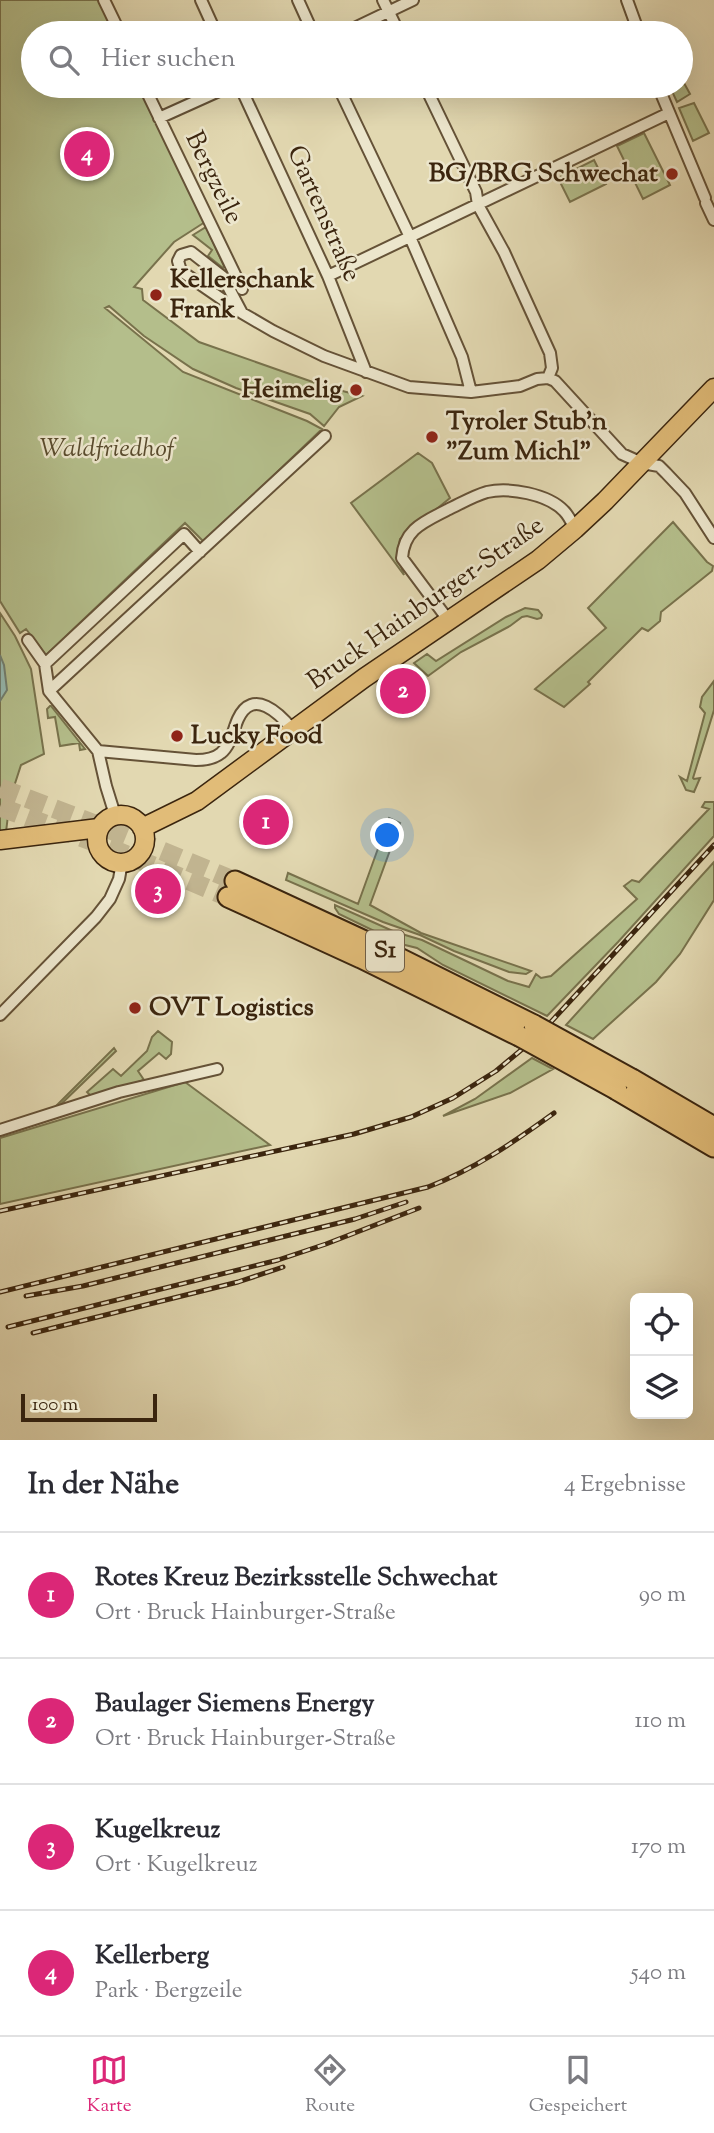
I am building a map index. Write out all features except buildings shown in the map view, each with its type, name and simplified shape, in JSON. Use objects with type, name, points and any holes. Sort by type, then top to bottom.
[{"type":"highway","name":"S1","points":[[231,889],[361,958],[526,1030],[624,1084],[691,1112],[714,1127]]},
{"type":"highway","name":"S1","points":[[624,1084],[714,1147]]},
{"type":"main road","name":"Bruck Hainburger-Straße","points":[[142,828],[197,801],[364,678],[538,560],[575,529],[714,388]]},
{"type":"main road","points":[[115,815],[131,817],[142,828],[143,846],[131,860],[122,862],[104,856],[99,836],[106,820],[115,815]]},
{"type":"main road","points":[[0,840],[33,836],[99,836]]},
{"type":"street","points":[[104,0],[114,21]]},
{"type":"street","points":[[201,0],[211,21]]},
{"type":"street","points":[[298,0],[308,21]]},
{"type":"street","points":[[383,0],[393,21]]},
{"type":"street","points":[[368,21],[413,0]]},
{"type":"street","points":[[627,0],[635,21]]},
{"type":"street","name":"Bergzeile","points":[[150,98],[242,289]]},
{"type":"street","points":[[159,118],[203,98]]},
{"type":"street","name":"Gartenstraße","points":[[246,98],[328,276],[364,367]]},
{"type":"street","points":[[344,98],[410,237],[462,357],[471,392]]},
{"type":"street","points":[[431,98],[476,192],[478,205],[505,252],[550,353],[552,368],[548,378]]},
{"type":"street","points":[[663,98],[714,220]]},
{"type":"street","points":[[328,276],[669,113]]},
{"type":"street","points":[[242,313],[223,276],[191,252],[181,255],[178,261],[181,271],[242,313],[273,331],[324,356],[364,367],[409,387],[471,392],[520,386],[537,379],[548,378],[555,381],[622,454],[642,463],[659,466],[685,493],[714,538]]},
{"type":"street","points":[[49,691],[325,436]]},
{"type":"street","points":[[449,621],[402,558],[403,544],[413,531],[427,520],[489,492],[514,491],[536,496],[562,509],[575,529]]},
{"type":"street","points":[[45,664],[184,534],[200,552]]},
{"type":"street","points":[[28,640],[45,664],[49,691],[97,751],[115,815]]},
{"type":"street","points":[[97,751],[209,759],[224,751],[240,714],[256,704],[270,708],[293,730]]},
{"type":"street","points":[[0,1015],[110,900],[119,879],[122,862]]},
{"type":"street","points":[[0,1130],[119,1092],[217,1069]]},
{"type":"green space","name":"Waldfriedhof","points":[[0,0],[102,0],[112,21],[21,21],[21,98],[148,98],[205,222],[174,242],[134,287],[142,289],[143,300],[199,342],[327,387],[362,396],[339,407],[324,426],[310,414],[236,388],[193,369],[144,336],[109,306],[105,308],[183,372],[322,429],[204,542],[185,523],[46,655],[26,629],[20,633],[0,601]]},
{"type":"green space","points":[[694,103],[709,133],[693,141],[679,108]]},
{"type":"green space","points":[[644,133],[670,185],[643,199],[617,146]]},
{"type":"green space","points":[[594,160],[606,184],[570,202],[558,178]]},
{"type":"green space","points":[[206,227],[223,268],[208,256],[212,250],[193,235]]},
{"type":"green space","points":[[418,453],[432,463],[450,498],[400,539],[397,554],[404,575],[351,503]]},
{"type":"green space","points":[[673,522],[713,566],[712,571],[661,612],[660,621],[648,631],[642,628],[588,682],[590,684],[564,707],[535,689],[606,628],[588,608]]},
{"type":"green space","points":[[525,608],[538,610],[541,618],[522,617],[461,652],[428,676],[414,663],[427,654],[436,661]]},
{"type":"green space","points":[[0,613],[31,669],[44,754],[21,765],[10,799],[6,832],[0,833]]},
{"type":"green space","points":[[714,681],[714,710],[693,778],[700,778],[694,792],[686,790],[680,777],[687,781],[705,713],[700,707],[702,697]]},
{"type":"green space","points":[[50,706],[85,749],[80,750],[79,743],[60,746],[55,717],[48,718],[47,709]]},
{"type":"green space","points":[[705,802],[714,802],[714,836],[547,1016],[443,965],[417,948],[401,944],[339,914],[335,908],[335,905],[395,932],[422,940],[508,981],[529,987],[536,974],[541,978],[551,976],[637,899],[624,886],[632,880],[639,882],[709,809],[702,807]]},
{"type":"green space","points":[[389,818],[400,823],[370,905],[421,933],[531,971],[526,974],[509,972],[286,880],[288,873],[358,904]]},
{"type":"green space","points":[[714,862],[714,900],[680,954],[656,982],[593,1039],[566,1025]]},
{"type":"green space","points":[[158,1031],[172,1042],[171,1054],[166,1059],[159,1053],[138,1071],[144,1080],[92,1097],[87,1092],[113,1069],[121,1076],[147,1051],[152,1037]]},
{"type":"green space","points":[[114,1048],[116,1051],[55,1107]]},
{"type":"green space","points":[[532,1058],[553,1069],[510,1093],[443,1116],[475,1099]]},
{"type":"green space","points":[[185,1082],[270,1145],[0,1204],[0,1138]]},
{"type":"water","points":[[0,655],[7,690],[0,701]]},
{"type":"tunnel","points":[[0,788],[235,881]]},
{"type":"tunnel","points":[[0,807],[115,850],[228,897]]},
{"type":"railway","points":[[0,1211],[354,1134],[411,1117],[453,1098],[496,1071],[538,1036],[714,845]]},
{"type":"railway","points":[[0,1292],[428,1187],[478,1163],[554,1113]]},
{"type":"railway","points":[[26,1296],[83,1286],[355,1219],[406,1202]]},
{"type":"railway","points":[[8,1327],[278,1260],[419,1208]]},
{"type":"railway","points":[[33,1333],[238,1282],[283,1267]]},
{"type":"place","name":"Kellerberg","points":[[87,154]]},
{"type":"place","name":"BG/BRG Schwechat","points":[[672,174]]},
{"type":"place","name":"Kellerschank Frank","points":[[156,295]]},
{"type":"place","name":"Heimelig","points":[[356,390]]},
{"type":"place","name":"Tyroler Stub'n \"Zum Michl\"","points":[[432,437]]},
{"type":"place","name":"Baulager Siemens Energy","points":[[403,691]]},
{"type":"place","name":"Lucky Food","points":[[177,736]]},
{"type":"place","name":"Rotes Kreuz Bezirksstelle Schwechat","points":[[266,822]]},
{"type":"place","name":"Kugelkreuz","points":[[158,891]]},
{"type":"place","name":"OVT Logistics","points":[[135,1008]]}]
